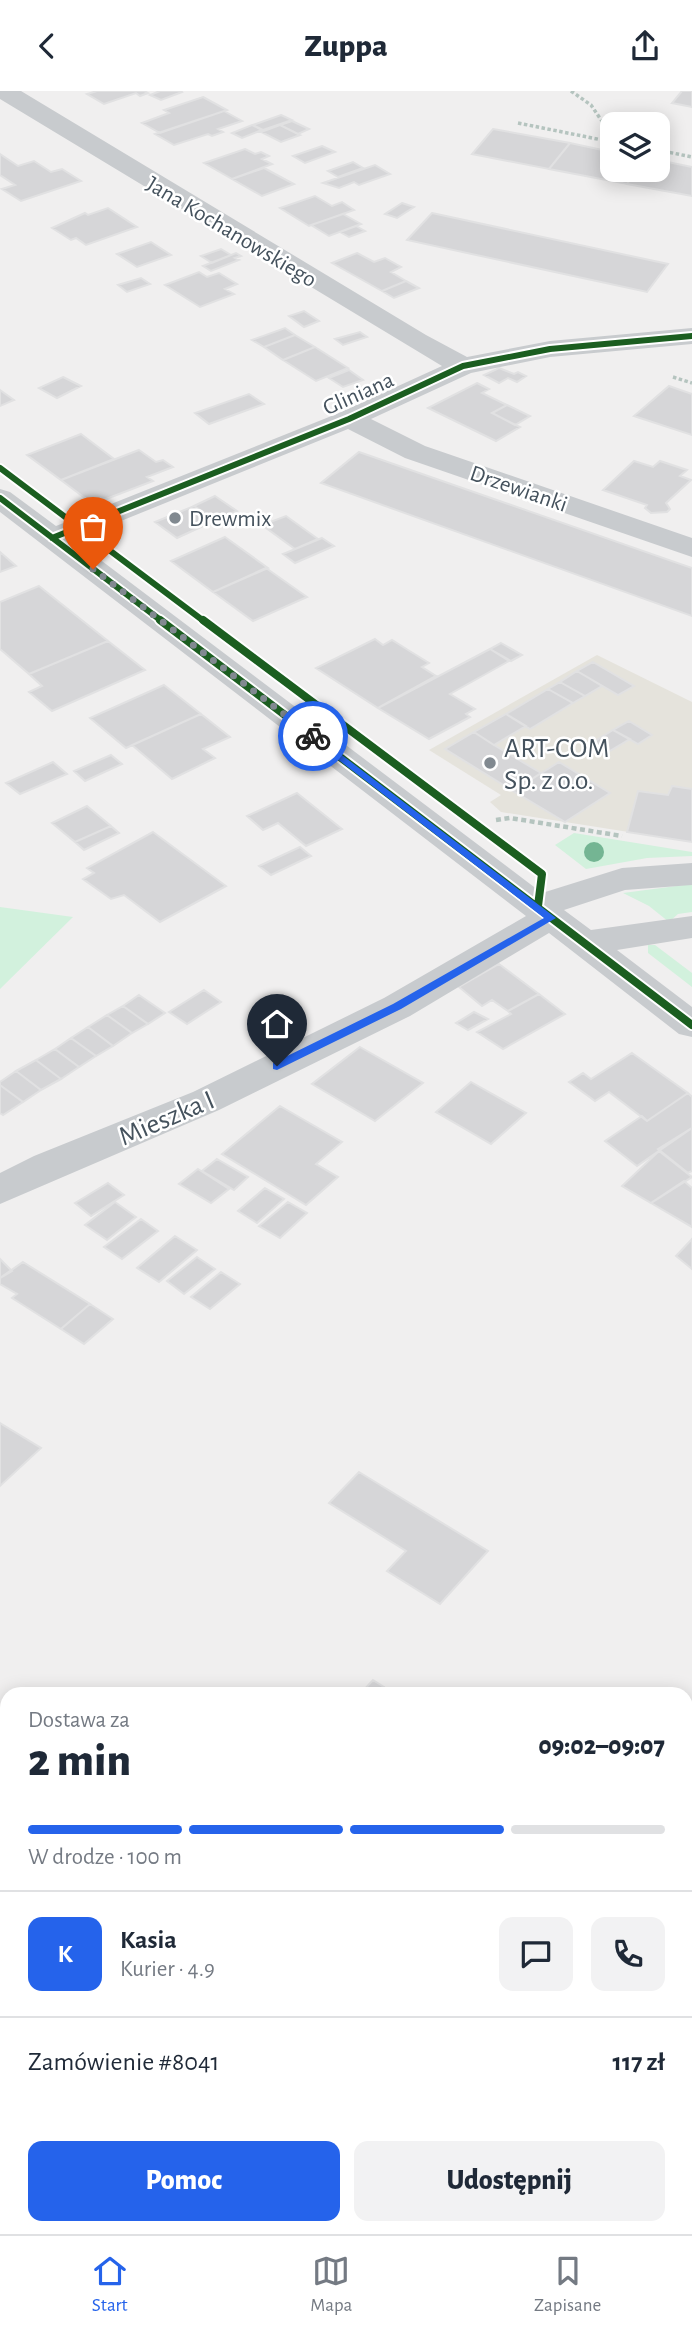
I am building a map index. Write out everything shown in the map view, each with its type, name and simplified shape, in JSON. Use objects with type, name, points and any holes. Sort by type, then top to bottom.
[{"type":"street","name":"Jana Kochanowskiego","points":[[4,91],[346,299],[463,366]]},
{"type":"street","name":"Gliniana","points":[[52,538],[349,419],[463,366],[551,349],[692,336]]},
{"type":"street","name":"Drzewianki","points":[[349,419],[415,452],[692,548]]},
{"type":"street","points":[[0,498],[692,1025]]},
{"type":"street","name":"Mieszka I","points":[[0,1190],[48,1166],[206,1101],[397,1007],[521,933],[544,912],[622,879],[692,874]]},
{"type":"street","points":[[584,943],[692,927]]},
{"type":"path","points":[[571,91],[591,105],[600,118]]},
{"type":"path","points":[[518,123],[600,140]]},
{"type":"path","points":[[670,152],[692,157]]},
{"type":"path","points":[[486,822],[510,818],[631,838]]},
{"type":"shaded area","points":[[597,655],[692,702],[692,842],[501,812],[490,802],[501,795],[429,750]]},
{"type":"green space","points":[[574,833],[692,852],[692,856],[647,858],[586,869],[555,845]]},
{"type":"green space","points":[[692,884],[692,912],[678,914],[669,922],[649,906],[623,893]]},
{"type":"green space","points":[[0,907],[73,917],[0,989]]},
{"type":"green space","points":[[648,945],[655,945],[692,973],[692,987],[648,953]]},
{"type":"building","points":[[97,91],[148,93],[140,96],[136,93],[104,104],[87,94]]},
{"type":"building","points":[[160,91],[182,92],[161,100],[150,95]]},
{"type":"building","points":[[682,91],[692,91],[692,107],[672,103]]},
{"type":"building","points":[[203,97],[227,110],[160,133],[142,123],[169,113],[164,110]]},
{"type":"building","points":[[224,111],[242,121],[218,129],[223,132],[212,136],[208,134],[174,145],[155,134]]},
{"type":"building","points":[[281,115],[292,120],[263,130],[253,125]]},
{"type":"building","points":[[292,121],[309,129],[298,134],[280,125]]},
{"type":"building","points":[[252,125],[262,130],[242,138],[232,133]]},
{"type":"building","points":[[280,125],[300,135],[281,142],[261,132]]},
{"type":"building","points":[[493,129],[570,143],[549,169],[472,154]]},
{"type":"building","points":[[570,143],[600,149],[600,179],[549,169]]},
{"type":"building","points":[[322,146],[335,152],[305,163],[293,156]]},
{"type":"building","points":[[245,149],[269,156],[262,159],[272,164],[232,179],[204,163]]},
{"type":"building","points":[[0,154],[18,166],[34,161],[51,172],[62,169],[81,181],[21,201],[2,189],[15,185],[0,175]]},
{"type":"building","points":[[353,162],[363,168],[338,177],[328,171]]},
{"type":"building","points":[[670,162],[692,167],[692,196],[627,184],[670,182]]},
{"type":"building","points":[[375,165],[390,174],[359,185],[354,182],[339,188],[323,183]]},
{"type":"building","points":[[264,168],[294,184],[262,196],[232,179]]},
{"type":"building","points":[[315,196],[332,206],[342,202],[354,210],[309,226],[280,208]]},
{"type":"building","points":[[402,203],[414,207],[397,218],[385,214]]},
{"type":"building","points":[[108,208],[137,227],[86,245],[76,238],[71,240],[52,228],[85,213],[88,215]]},
{"type":"building","points":[[432,213],[668,264],[647,292],[407,240]]},
{"type":"building","points":[[343,214],[361,224],[329,236],[311,225]]},
{"type":"building","points":[[356,226],[365,231],[349,237],[340,232]]},
{"type":"building","points":[[151,242],[171,255],[137,267],[117,254]]},
{"type":"building","points":[[221,249],[231,255],[212,263],[201,256]]},
{"type":"building","points":[[236,253],[241,256],[235,258],[239,260],[211,271],[203,266]]},
{"type":"building","points":[[357,253],[374,262],[385,258],[401,267],[391,272],[406,281],[382,291],[332,263]]},
{"type":"building","points":[[199,272],[207,277],[219,273],[237,284],[225,289],[234,294],[200,307],[165,285]]},
{"type":"building","points":[[141,278],[150,284],[127,292],[118,285]]},
{"type":"building","points":[[406,281],[419,288],[394,298],[382,291]]},
{"type":"building","points":[[304,311],[319,321],[304,327],[289,316]]},
{"type":"building","points":[[285,328],[295,335],[264,347],[252,340]]},
{"type":"building","points":[[360,332],[367,337],[343,345],[335,339]]},
{"type":"building","points":[[295,335],[315,347],[283,360],[264,347]]},
{"type":"building","points":[[315,347],[348,368],[316,381],[283,360]]},
{"type":"building","points":[[499,368],[526,376],[517,382],[508,378],[499,383],[484,375]]},
{"type":"building","points":[[349,370],[363,380],[343,387],[329,378]]},
{"type":"building","points":[[63,377],[81,386],[57,398],[39,388]]},
{"type":"building","points":[[477,383],[489,389],[482,393],[507,405],[492,413],[520,427],[496,441],[428,408]]},
{"type":"building","points":[[669,386],[692,394],[692,435],[634,416]]},
{"type":"building","points":[[0,390],[14,400],[0,406]]},
{"type":"building","points":[[249,394],[264,404],[209,424],[195,413]]},
{"type":"building","points":[[507,405],[530,416],[515,425],[492,413]]},
{"type":"building","points":[[81,434],[114,459],[61,480],[27,455]]},
{"type":"building","points":[[139,450],[156,462],[163,460],[173,467],[147,477],[153,481],[93,504],[61,480]]},
{"type":"building","points":[[359,452],[692,568],[692,616],[321,483]]},
{"type":"building","points":[[634,461],[653,467],[660,461],[687,470],[680,476],[691,480],[666,503],[670,509],[667,512],[651,513],[645,508],[647,505],[603,490]]},
{"type":"building","points":[[215,496],[237,511],[216,520],[194,506]]},
{"type":"building","points":[[194,506],[216,520],[177,538],[155,522]]},
{"type":"building","points":[[286,516],[318,539],[295,549],[262,525]]},
{"type":"building","points":[[225,537],[268,568],[213,592],[171,561]]},
{"type":"building","points":[[322,538],[334,546],[295,563],[283,554]]},
{"type":"building","points":[[0,552],[16,566],[0,572]]},
{"type":"building","points":[[266,568],[307,597],[253,621],[213,592]]},
{"type":"building","points":[[39,586],[108,641],[29,674],[0,649],[0,602]]},
{"type":"building","points":[[375,639],[383,645],[392,640],[429,663],[422,667],[436,676],[378,708],[316,668]]},
{"type":"building","points":[[108,641],[145,670],[52,711],[29,692],[42,686],[29,674]]},
{"type":"building","points":[[501,643],[522,655],[511,661],[490,649]]},
{"type":"building","points":[[490,649],[509,661],[450,694],[475,709],[466,714],[470,717],[429,739],[378,708]]},
{"type":"building","points":[[593,662],[634,686],[618,695],[577,671]]},
{"type":"building","points":[[577,671],[602,686],[585,696],[560,682]]},
{"type":"building","points":[[560,682],[585,696],[573,703],[548,689]]},
{"type":"building","points":[[164,685],[201,714],[126,748],[90,718]]},
{"type":"building","points":[[548,689],[573,703],[530,729],[506,714]]},
{"type":"building","points":[[201,714],[230,737],[203,749],[215,758],[172,779],[132,745]]},
{"type":"building","points":[[506,714],[526,726],[494,745],[474,732]]},
{"type":"building","points":[[629,721],[652,735],[638,744],[613,730]]},
{"type":"building","points":[[613,730],[630,739],[603,755],[587,746]]},
{"type":"building","points":[[474,732],[541,773],[513,791],[445,749]]},
{"type":"building","points":[[111,755],[122,764],[85,781],[74,771]]},
{"type":"building","points":[[53,762],[67,774],[20,794],[6,783]]},
{"type":"building","points":[[559,762],[610,793],[565,822],[513,791]]},
{"type":"building","points":[[672,786],[692,789],[692,842],[627,832],[638,791],[668,795]]},
{"type":"building","points":[[297,793],[342,829],[306,846],[278,823],[263,830],[247,816]]},
{"type":"building","points":[[87,806],[111,826],[75,842],[52,823]]},
{"type":"building","points":[[111,826],[119,833],[84,850],[75,842]]},
{"type":"building","points":[[153,832],[226,886],[160,922],[124,895],[111,899],[83,879],[94,873],[87,868]]},
{"type":"building","points":[[300,847],[311,856],[271,875],[259,866]]},
{"type":"building","points":[[499,964],[539,994],[508,1011],[492,1000],[482,1006],[459,987]]},
{"type":"building","points":[[204,990],[221,1002],[187,1024],[169,1012]]},
{"type":"building","points":[[539,994],[565,1014],[503,1049],[477,1032],[511,1014],[508,1011]]},
{"type":"building","points":[[139,995],[165,1013],[148,1024],[123,1006]]},
{"type":"building","points":[[123,1006],[148,1024],[132,1033],[107,1015]]},
{"type":"building","points":[[474,1012],[488,1019],[468,1030],[456,1023]]},
{"type":"building","points":[[107,1015],[132,1033],[113,1046],[88,1027]]},
{"type":"building","points":[[88,1027],[113,1046],[96,1056],[71,1038]]},
{"type":"building","points":[[71,1038],[96,1056],[79,1067],[55,1049]]},
{"type":"building","points":[[360,1047],[423,1083],[375,1121],[312,1084]]},
{"type":"building","points":[[55,1049],[79,1067],[61,1079],[36,1060]]},
{"type":"building","points":[[632,1053],[688,1093],[647,1121],[609,1092],[595,1101],[569,1082],[583,1073],[591,1079]]},
{"type":"building","points":[[36,1060],[61,1079],[41,1090],[16,1071]]},
{"type":"building","points":[[16,1071],[41,1090],[23,1102],[0,1085],[0,1082]]},
{"type":"building","points":[[471,1082],[526,1113],[491,1144],[436,1112]]},
{"type":"building","points":[[0,1085],[23,1102],[3,1115],[0,1113]]},
{"type":"building","points":[[688,1093],[692,1097],[692,1128],[637,1166],[605,1141],[642,1116],[647,1121]]},
{"type":"building","points":[[280,1106],[342,1142],[316,1164],[338,1177],[306,1205],[222,1154]]},
{"type":"building","points":[[692,1128],[692,1171],[688,1173],[658,1149]]},
{"type":"building","points":[[659,1151],[692,1177],[651,1203],[622,1186]]},
{"type":"building","points":[[217,1159],[248,1177],[234,1190],[202,1171]]},
{"type":"building","points":[[198,1169],[229,1189],[211,1203],[179,1184]]},
{"type":"building","points":[[684,1181],[692,1188],[692,1227],[651,1203]]},
{"type":"building","points":[[108,1183],[124,1195],[91,1216],[75,1203]]},
{"type":"building","points":[[265,1188],[284,1199],[257,1223],[238,1211]]},
{"type":"building","points":[[115,1202],[136,1217],[107,1240],[85,1225]]},
{"type":"building","points":[[288,1202],[307,1213],[280,1238],[259,1226]]},
{"type":"building","points":[[141,1219],[158,1231],[122,1259],[104,1247]]},
{"type":"building","points":[[175,1236],[197,1250],[159,1282],[137,1268]]},
{"type":"building","points":[[692,1239],[692,1269],[676,1256]]},
{"type":"building","points":[[197,1257],[215,1269],[184,1294],[167,1281]]},
{"type":"building","points":[[0,1259],[12,1271],[0,1278]]},
{"type":"building","points":[[23,1262],[90,1304],[61,1329],[12,1298],[17,1294],[0,1284],[0,1278]]},
{"type":"building","points":[[221,1272],[240,1284],[210,1309],[191,1297]]},
{"type":"building","points":[[90,1304],[113,1319],[84,1344],[61,1329]]},
{"type":"building","points":[[0,1423],[41,1448],[0,1486]]},
{"type":"building","points":[[359,1472],[488,1551],[440,1604],[387,1571],[406,1551],[329,1503]]},
{"type":"building","points":[[373,1680],[384,1687],[366,1687]]},
{"type":"cycle path","points":[[52,538],[349,419],[463,366],[550,349],[692,336]]},
{"type":"cycle path","points":[[0,468],[542,874],[538,906]]},
{"type":"cycle path","points":[[0,498],[692,1025]]},
{"type":"way so far","points":[[93,569],[313,736]]},
{"type":"place","name":"Drewmix","points":[[175,518]]},
{"type":"place","name":"ART-COM Sp. z o.o.","points":[[490,763]]},
{"type":"route","points":[[277,1066],[397,1007],[551,918],[313,736]]}]
